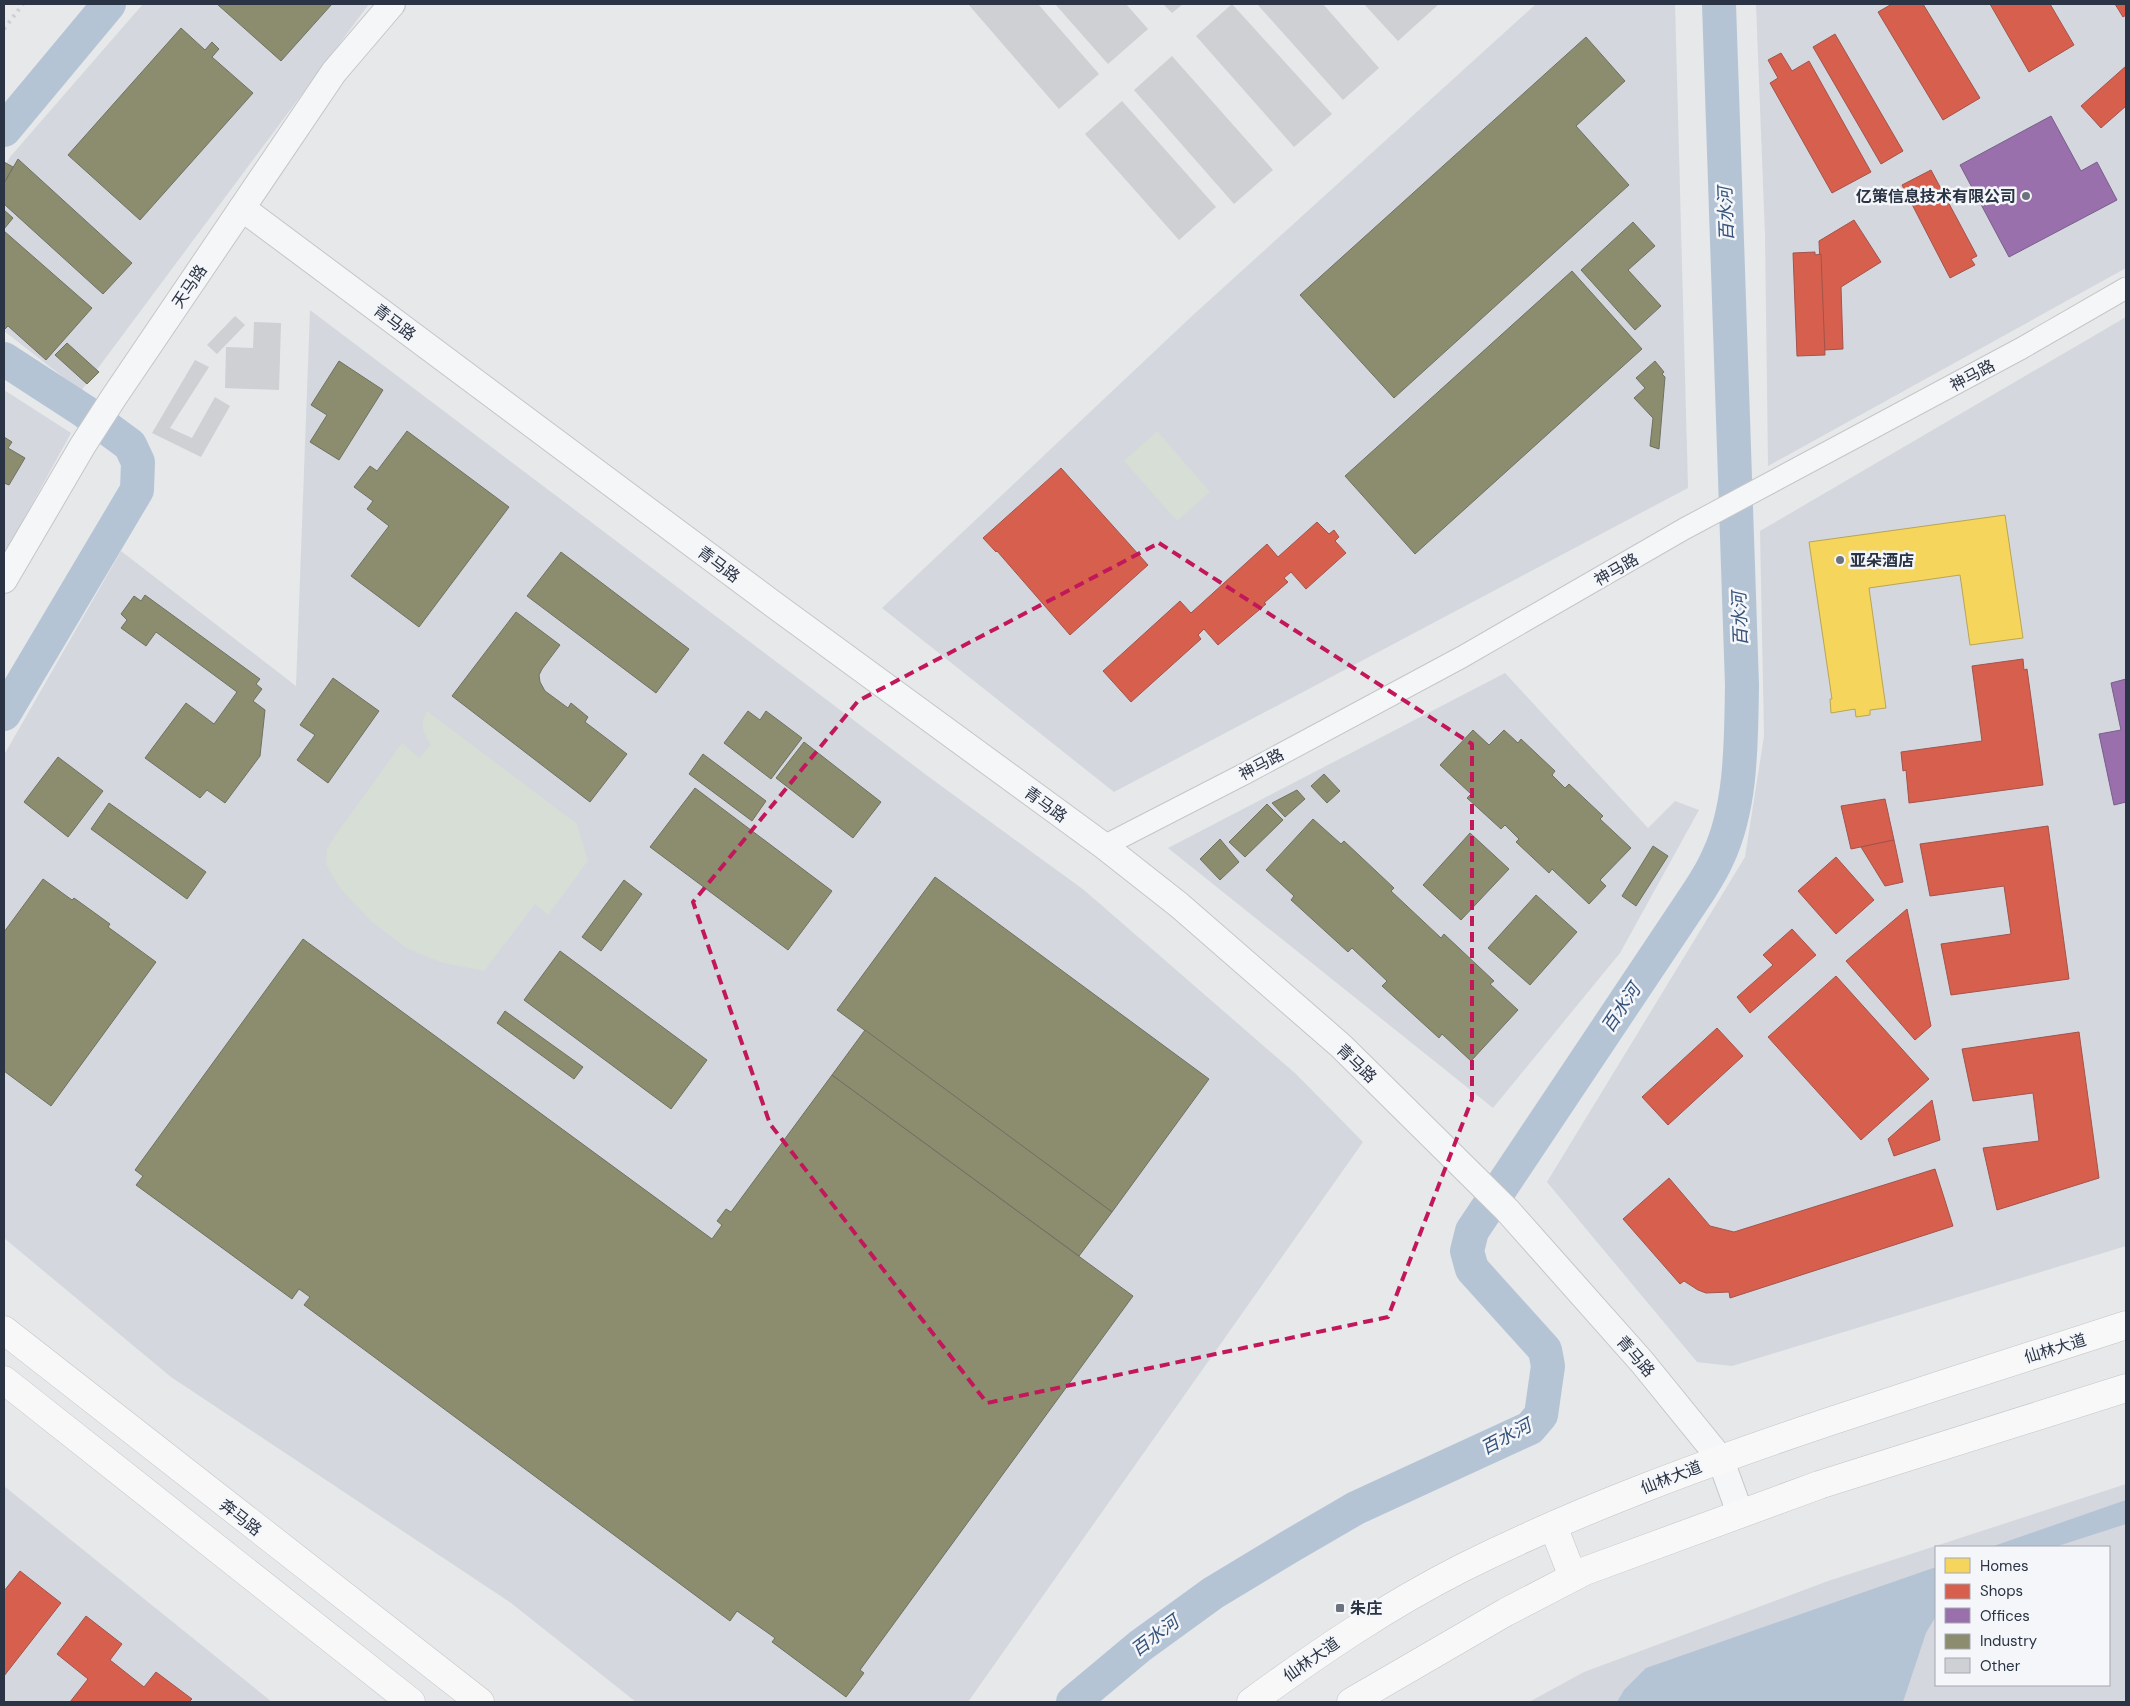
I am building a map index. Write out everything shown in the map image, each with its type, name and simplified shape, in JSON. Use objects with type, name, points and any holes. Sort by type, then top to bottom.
[{"type":"main road","name":"仙林大道","points":[[1251,1702],[1356,1628],[1461,1569],[1552,1526],[1643,1487],[1720,1458],[2126,1325]]},
{"type":"main road","name":"奔马路","points":[[4,1330],[480,1702]]},
{"type":"main road","points":[[4,1380],[410,1702]]},
{"type":"main road","points":[[1351,1702],[1506,1612],[1585,1571],[1820,1485],[2126,1388]]},
{"type":"main road","points":[[1552,1526],[1573,1577]]},
{"type":"street","name":"天马路","points":[[4,580],[83,445],[114,398],[334,72],[392,4]]},
{"type":"street","name":"青马路","points":[[242,208],[758,592],[1104,846],[1179,905],[1341,1046],[1463,1169],[1507,1210],[1642,1362],[1720,1458],[1740,1513]]},
{"type":"street","name":"神马路","points":[[1104,846],[1246,773],[1462,656],[1684,529],[2022,348],[2126,288]]},
{"type":"highlighted area","points":[[1159,543],[1472,744],[1472,1099],[1388,1317],[987,1403],[770,1124],[693,902],[858,701]]},
{"type":"shaded area","points":[[143,4],[369,4],[81,391],[4,331],[4,167],[10,157]]},
{"type":"shaded area","points":[[1536,4],[1675,4],[1688,488],[1114,792],[882,608],[1192,316]]},
{"type":"shaded area","points":[[1756,4],[2126,4],[2126,268],[1768,466],[1765,236]]},
{"type":"shaded area","points":[[310,310],[929,777],[1084,890],[1296,1074],[1363,1142],[968,1702],[636,1702],[511,1603],[171,1377],[4,1238],[4,755],[121,551],[296,686]]},
{"type":"shaded area","points":[[2126,317],[2126,1246],[1732,1366],[1697,1362],[1547,1182],[1745,857],[1764,736],[1760,531]]},
{"type":"shaded area","points":[[4,390],[71,433],[4,555]]},
{"type":"shaded area","points":[[1157,431],[1210,492],[1177,521],[1124,461]]},
{"type":"shaded area","points":[[1505,673],[1648,828],[1675,801],[1699,810],[1620,953],[1493,1108],[1168,848]]},
{"type":"shaded area","points":[[427,711],[577,824],[588,861],[548,915],[535,904],[484,971],[443,963],[406,948],[371,921],[339,887],[326,864],[327,849],[337,833],[402,743],[419,758],[431,745],[423,729],[423,721]]},
{"type":"shaded area","points":[[2126,1484],[2126,1702],[1529,1702],[1584,1672],[1828,1581],[1935,1546],[1935,1686],[2110,1686],[2110,1546],[1936,1546]]},
{"type":"shaded area","points":[[4,1486],[272,1702],[4,1702]]},
{"type":"water","points":[[2126,1500],[2126,1524],[2058,1546],[1994,1546]]},
{"type":"water","points":[[1935,1567],[1935,1618],[1926,1633],[1903,1702],[1617,1702],[1624,1690],[1646,1668]]},
{"type":"building: Homes","points":[[2005,515],[2023,638],[1970,645],[1960,575],[1869,588],[1886,708],[1870,710],[1870,715],[1856,717],[1855,709],[1831,713],[1830,699],[1832,699],[1809,542]]},
{"type":"building: Shops","points":[[1892,4],[1923,4],[1980,98],[1943,120],[1878,12]]},
{"type":"building: Shops","points":[[1990,4],[2050,4],[2074,45],[2029,72]]},
{"type":"building: Shops","points":[[2115,4],[2126,4],[2126,15],[2123,17]]},
{"type":"building: Shops","points":[[1835,34],[1903,151],[1881,164],[1813,47]]},
{"type":"building: Shops","points":[[1781,53],[1792,71],[1809,61],[1871,172],[1832,193],[1770,83],[1778,78],[1768,60]]},
{"type":"building: Shops","points":[[2126,66],[2126,106],[2101,128],[2081,106]]},
{"type":"building: Shops","points":[[1931,170],[1977,256],[1971,259],[1975,265],[1950,278],[1902,185]]},
{"type":"building: Shops","points":[[1854,220],[1881,262],[1841,287],[1843,349],[1824,350],[1819,241]]},
{"type":"building: Shops","points":[[1815,252],[1815,255],[1821,254],[1825,355],[1797,356],[1793,253]]},
{"type":"building: Shops","points":[[1061,468],[1148,565],[1070,635],[997,551],[983,538]]},
{"type":"building: Shops","points":[[1317,522],[1329,534],[1334,530],[1339,537],[1335,541],[1346,553],[1306,589],[1291,572],[1284,578],[1288,582],[1264,603],[1266,604],[1218,645],[1204,629],[1198,635],[1201,639],[1131,702],[1103,671],[1180,601],[1191,613],[1267,544],[1278,557]]},
{"type":"building: Shops","points":[[2023,659],[2024,670],[2027,669],[2043,785],[1909,803],[1906,770],[1903,771],[1901,752],[1982,741],[1972,666]]},
{"type":"building: Shops","points":[[1885,799],[1894,840],[1851,849],[1841,806]]},
{"type":"building: Shops","points":[[2048,826],[2069,979],[1951,995],[1941,944],[2011,934],[2004,886],[1930,896],[1920,844]]},
{"type":"building: Shops","points":[[1894,840],[1903,882],[1885,886],[1861,847]]},
{"type":"building: Shops","points":[[1836,857],[1874,900],[1836,934],[1798,891]]},
{"type":"building: Shops","points":[[1907,909],[1931,1026],[1915,1040],[1846,961]]},
{"type":"building: Shops","points":[[1792,929],[1816,955],[1750,1013],[1737,997],[1773,965],[1763,955]]},
{"type":"building: Shops","points":[[1836,976],[1929,1079],[1861,1140],[1768,1037]]},
{"type":"building: Shops","points":[[1717,1028],[1743,1056],[1668,1125],[1642,1097]]},
{"type":"building: Shops","points":[[2079,1032],[2099,1178],[1997,1210],[1983,1148],[2039,1141],[2033,1093],[1973,1101],[1962,1049]]},
{"type":"building: Shops","points":[[1932,1100],[1940,1140],[1894,1156],[1888,1139]]},
{"type":"building: Shops","points":[[1935,1169],[1953,1226],[1730,1298],[1729,1292],[1706,1293],[1684,1281],[1680,1284],[1623,1219],[1669,1178],[1710,1226],[1734,1232]]},
{"type":"building: Shops","points":[[20,1571],[61,1603],[4,1676],[4,1591]]},
{"type":"building: Shops","points":[[86,1616],[122,1644],[110,1660],[144,1687],[156,1672],[192,1699],[189,1702],[70,1702],[88,1679],[57,1654]]},
{"type":"building: Offices","points":[[2051,116],[2081,171],[2097,162],[2117,200],[2009,257],[1960,165]]},
{"type":"building: Offices","points":[[2126,679],[2126,802],[2114,805],[2099,734],[2121,730],[2111,683]]},
{"type":"building: Industry","points":[[217,4],[332,4],[281,61]]},
{"type":"building: Industry","points":[[181,28],[205,50],[212,42],[219,49],[212,57],[253,93],[140,220],[68,155]]},
{"type":"building: Industry","points":[[1586,37],[1625,81],[1576,126],[1629,185],[1394,398],[1300,295]]},
{"type":"building: Industry","points":[[18,159],[132,263],[103,294],[4,204],[4,183]]},
{"type":"building: Industry","points":[[4,162],[13,167],[4,183]]},
{"type":"building: Industry","points":[[4,210],[13,218],[4,229]]},
{"type":"building: Industry","points":[[1633,222],[1655,246],[1628,270],[1661,306],[1635,330],[1581,270]]},
{"type":"building: Industry","points":[[4,231],[92,308],[46,360],[8,326],[4,330]]},
{"type":"building: Industry","points":[[1572,271],[1642,349],[1415,554],[1345,476]]},
{"type":"building: Industry","points":[[67,343],[99,372],[87,384],[55,355]]},
{"type":"building: Industry","points":[[339,361],[383,390],[339,460],[310,442],[327,415],[311,405]]},
{"type":"building: Industry","points":[[1655,361],[1664,372],[1662,374],[1665,377],[1659,449],[1650,446],[1653,418],[1634,398],[1645,388],[1636,378]]},
{"type":"building: Industry","points":[[407,431],[509,507],[419,627],[351,576],[389,526],[367,509],[373,501],[354,487],[370,466],[377,471]]},
{"type":"building: Industry","points":[[4,437],[12,442],[8,448],[25,458],[9,485],[4,483]]},
{"type":"building: Industry","points":[[561,552],[689,649],[656,693],[527,596]]},
{"type":"building: Industry","points":[[145,595],[260,679],[256,684],[262,689],[253,701],[265,710],[260,756],[225,803],[207,790],[200,798],[145,758],[186,703],[214,724],[237,692],[156,632],[146,646],[121,628],[127,620],[121,614],[134,596],[141,601]]},
{"type":"building: Industry","points":[[516,612],[560,645],[539,675],[540,682],[545,691],[568,708],[571,703],[588,717],[585,722],[627,754],[590,802],[452,696]]},
{"type":"building: Industry","points":[[333,678],[379,711],[328,783],[297,760],[315,735],[300,725]]},
{"type":"building: Industry","points":[[748,711],[760,720],[766,711],[802,738],[771,779],[724,743]]},
{"type":"building: Industry","points":[[1473,730],[1489,745],[1504,730],[1518,743],[1521,739],[1555,771],[1552,775],[1565,788],[1569,784],[1603,816],[1600,819],[1631,848],[1600,880],[1606,886],[1589,904],[1552,869],[1549,873],[1516,842],[1519,839],[1505,825],[1501,829],[1467,798],[1471,794],[1440,765]]},
{"type":"building: Industry","points":[[804,742],[881,802],[853,838],[776,778]]},
{"type":"building: Industry","points":[[703,754],[766,801],[752,821],[689,774]]},
{"type":"building: Industry","points":[[58,757],[103,791],[68,837],[24,802]]},
{"type":"building: Industry","points":[[1324,774],[1340,791],[1327,803],[1311,786]]},
{"type":"building: Industry","points":[[695,788],[832,891],[788,950],[650,847]]},
{"type":"building: Industry","points":[[1297,790],[1305,799],[1285,817],[1272,803]]},
{"type":"building: Industry","points":[[109,803],[206,872],[187,899],[91,829]]},
{"type":"building: Industry","points":[[1267,804],[1283,820],[1245,857],[1229,842]]},
{"type":"building: Industry","points":[[1313,819],[1341,844],[1344,841],[1394,888],[1391,891],[1441,938],[1444,934],[1494,981],[1490,984],[1518,1010],[1471,1061],[1442,1034],[1439,1038],[1382,986],[1387,981],[1352,948],[1348,952],[1291,900],[1294,896],[1266,870]]},
{"type":"building: Industry","points":[[1470,833],[1509,869],[1461,920],[1423,885]]},
{"type":"building: Industry","points":[[1220,839],[1239,862],[1220,880],[1200,859]]},
{"type":"building: Industry","points":[[1653,846],[1668,856],[1636,906],[1622,896]]},
{"type":"building: Industry","points":[[935,877],[1209,1079],[1112,1212],[837,1010]]},
{"type":"building: Industry","points":[[43,879],[72,900],[74,898],[110,924],[108,927],[156,962],[51,1106],[4,1071],[4,932]]},
{"type":"building: Industry","points":[[624,880],[642,894],[601,951],[582,937]]},
{"type":"building: Industry","points":[[1536,895],[1577,932],[1530,985],[1488,948]]},
{"type":"building: Industry","points":[[303,939],[712,1239],[722,1225],[717,1221],[726,1209],[731,1212],[832,1075],[1133,1296],[860,1670],[864,1673],[846,1697],[772,1642],[775,1638],[737,1611],[730,1621],[304,1305],[310,1297],[299,1289],[292,1299],[136,1185],[143,1176],[135,1170]]},
{"type":"building: Industry","points":[[560,951],[707,1060],[671,1109],[524,1000]]},
{"type":"building: Industry","points":[[505,1011],[583,1067],[574,1079],[497,1023]]},
{"type":"building: Industry","points":[[865,1030],[1112,1212],[1079,1256],[832,1075]]},
{"type":"building: Other","points":[[968,4],[1038,4],[1099,74],[1059,109]]},
{"type":"building: Other","points":[[1055,4],[1126,4],[1148,29],[1108,64]]},
{"type":"building: Other","points":[[1163,4],[1183,4],[1172,13]]},
{"type":"building: Other","points":[[1232,4],[1332,114],[1294,147],[1196,36]]},
{"type":"building: Other","points":[[1257,4],[1323,4],[1379,68],[1343,100]]},
{"type":"building: Other","points":[[1364,4],[1439,4],[1398,41]]},
{"type":"building: Other","points":[[1172,56],[1273,170],[1234,204],[1134,90]]},
{"type":"building: Other","points":[[1122,101],[1216,207],[1179,240],[1085,134]]},
{"type":"building: Other","points":[[235,316],[245,325],[217,354],[207,345]]},
{"type":"building: Other","points":[[254,322],[281,323],[279,390],[225,388],[226,347],[253,348]]},
{"type":"building: Other","points":[[195,360],[209,367],[170,428],[192,438],[215,397],[230,406],[201,457],[152,433]]},
{"type":"waterway","points":[[4,130],[109,4]]},
{"type":"waterway","name":"百水河","points":[[1073,1702],[1140,1646],[1213,1593],[1356,1508],[1530,1428],[1541,1415],[1548,1366],[1545,1350],[1472,1269],[1467,1251],[1472,1231],[1707,879],[1726,837],[1732,816],[1739,773],[1742,685],[1719,4]]},
{"type":"waterway","points":[[4,359],[84,411],[130,445],[138,462],[137,490],[4,714]]},
{"type":"railway","points":[[4,29],[23,4]]},
{"type":"place","name":"亿策信息技术有限公司","points":[[2026,196]]},
{"type":"place","name":"亚朵酒店","points":[[1840,560]]},
{"type":"place","name":"朱庄","points":[[1340,1608]]}]
